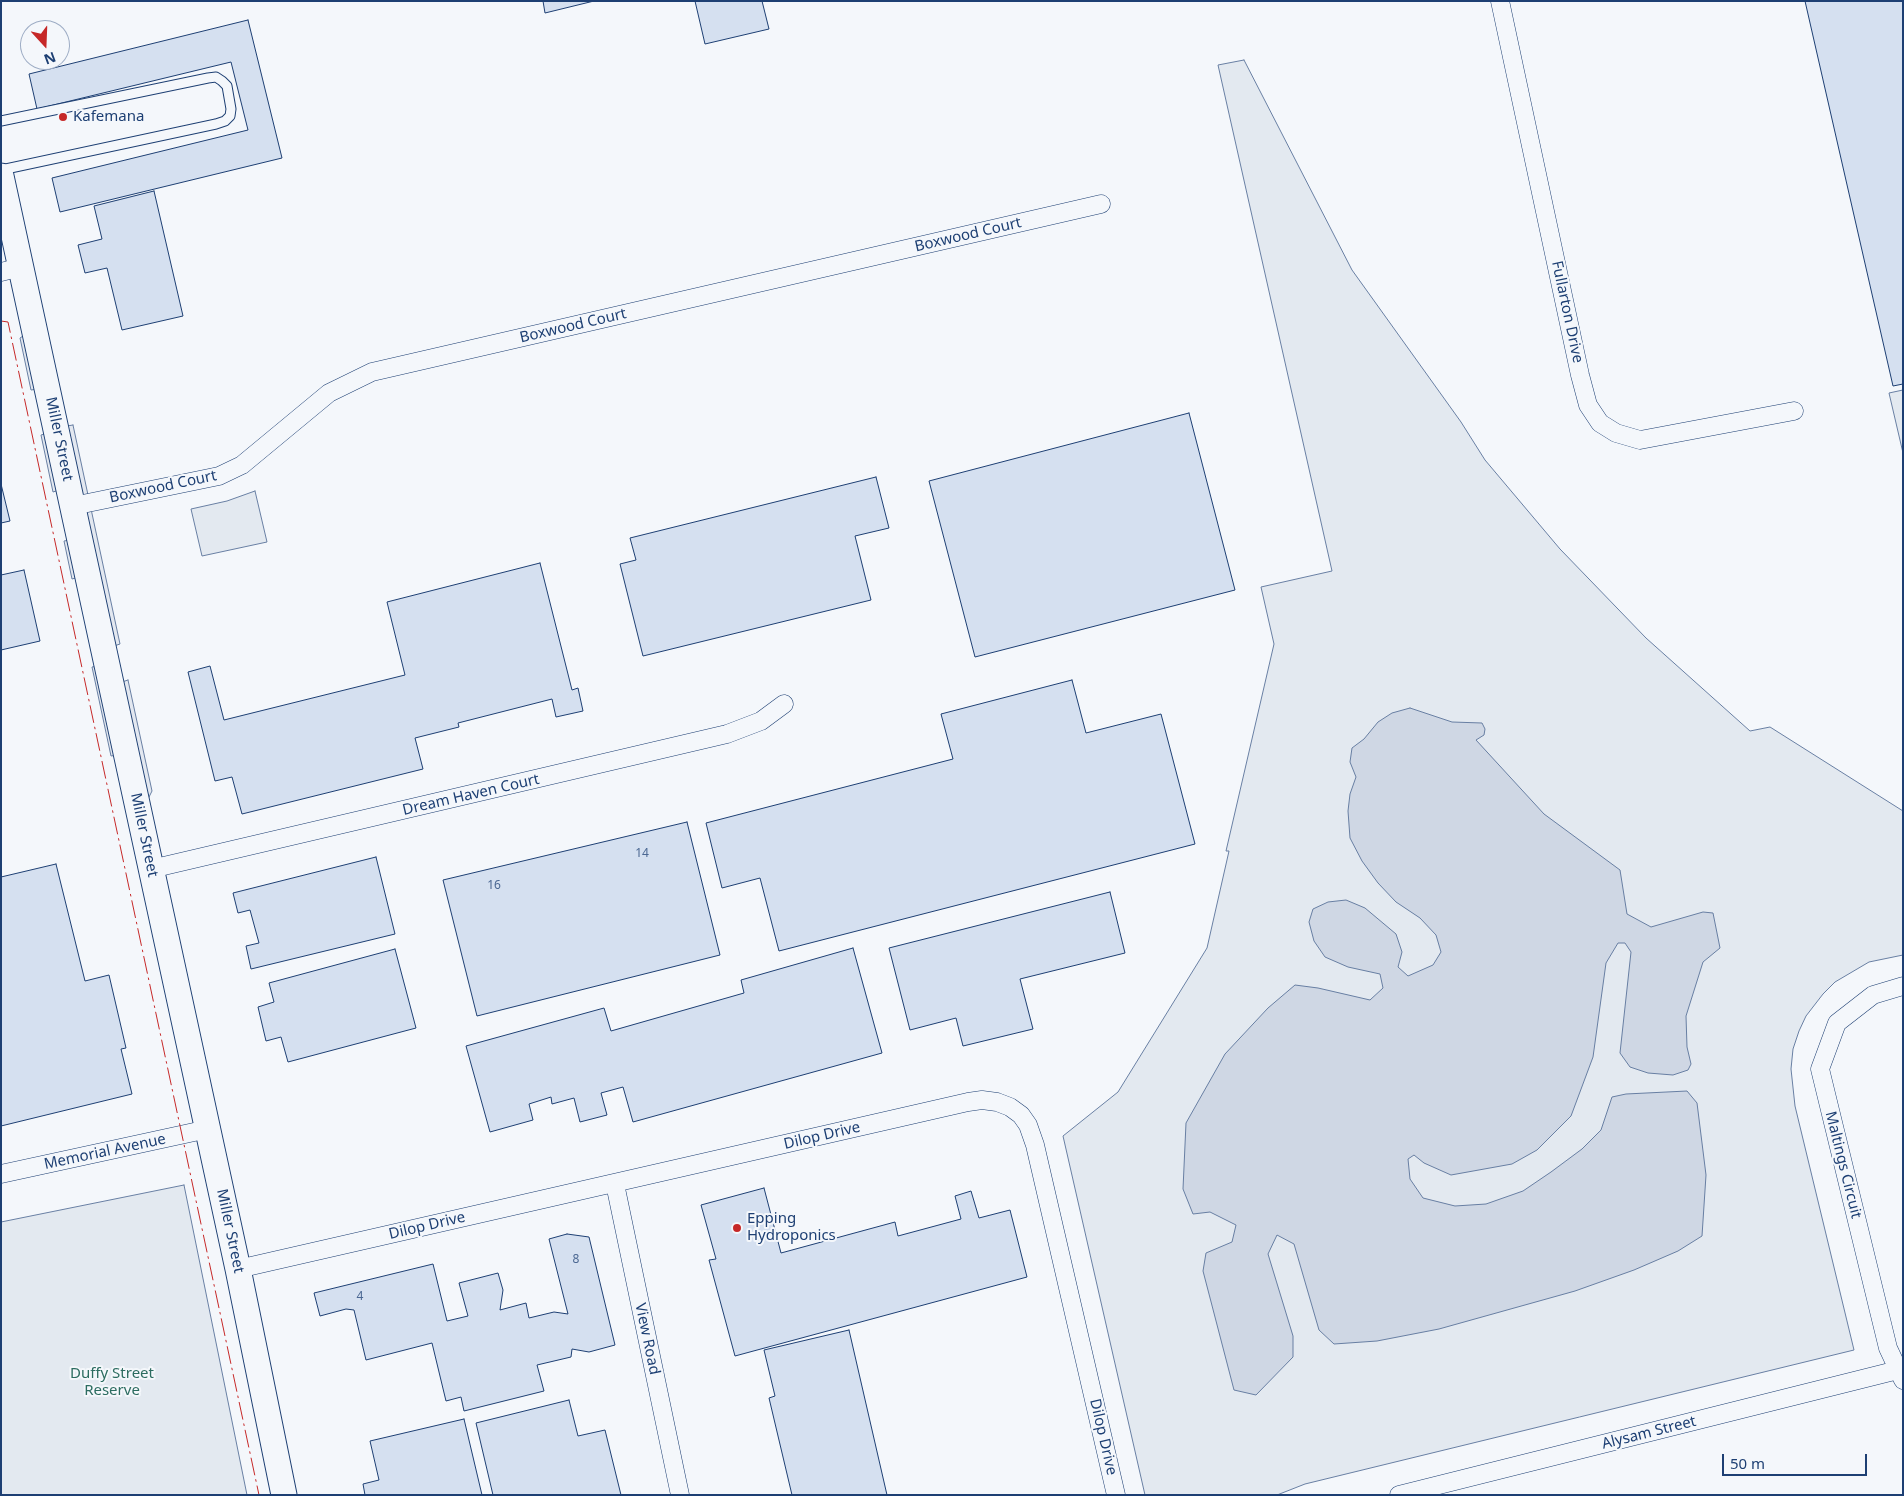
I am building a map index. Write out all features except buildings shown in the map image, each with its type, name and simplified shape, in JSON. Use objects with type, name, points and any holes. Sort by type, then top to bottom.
[{"type":"street","name":"Fullarton Drive","points":[[1500,1],[1580,375],[1588,405],[1600,423],[1616,433],[1640,440],[1794,411]]},
{"type":"street","name":"Miller Street","points":[[1,176],[11,269],[74,506],[238,1269],[284,1495]]},
{"type":"street","name":"Boxwood Court","points":[[74,506],[219,476],[242,465],[329,393],[372,372],[1101,204]]},
{"type":"street","name":"Dream Haven Court","points":[[151,869],[727,734],[761,721],[784,704]]},
{"type":"street","name":"Maltings Circuit","points":[[1900,1375],[1888,1348],[1820,1069],[1837,1023],[1873,995],[1903,986]]},
{"type":"street","name":"Dilop Drive","points":[[238,1269],[968,1102],[982,1100],[997,1102],[1010,1107],[1021,1115],[1028,1125],[1035,1146],[1116,1495]]},
{"type":"street","name":"Memorial Avenue","points":[[1,1174],[208,1129]]},
{"type":"street","name":"View Road","points":[[615,1184],[680,1495]]},
{"type":"street","name":"Alysam Street","points":[[1399,1495],[1900,1375]]},
{"type":"lane","points":[[1,121],[216,77],[227,86],[232,109],[230,116],[225,121],[216,124],[1,170]]},
{"type":"green space","points":[[1244,60],[1352,270],[1461,422],[1485,460],[1560,549],[1646,638],[1750,731],[1770,727],[1903,811],[1903,955],[1869,962],[1835,982],[1806,1016],[1793,1049],[1791,1069],[1795,1106],[1854,1350],[1305,1484],[1277,1495],[1145,1495],[1063,1136],[1118,1092],[1207,948],[1229,851],[1226,851],[1274,644],[1261,587],[1332,571],[1218,65]]},
{"type":"green space","points":[[1903,390],[1903,453],[1889,393]]},
{"type":"green space","points":[[255,491],[267,542],[202,556],[191,509],[227,501]]},
{"type":"green space","name":"Duffy Street Reserve","points":[[184,1185],[247,1495],[1,1495],[1,1222]]},
{"type":"shaded area","points":[[26,334],[38,389],[31,390],[20,338]]},
{"type":"shaded area","points":[[73,425],[120,644],[114,646],[67,426]]},
{"type":"shaded area","points":[[48,433],[59,490],[53,492],[41,435]]},
{"type":"shaded area","points":[[70,540],[79,577],[72,579],[64,541]]},
{"type":"shaded area","points":[[98,666],[117,755],[111,756],[92,667]]},
{"type":"shaded area","points":[[128,680],[152,791],[148,799],[122,682]]},
{"type":"shaded area","points":[[1410,708],[1452,722],[1482,723],[1485,729],[1484,735],[1476,740],[1544,814],[1620,870],[1627,914],[1651,927],[1703,912],[1713,913],[1720,948],[1703,962],[1686,1016],[1687,1047],[1691,1064],[1688,1070],[1673,1075],[1648,1073],[1630,1067],[1620,1053],[1631,952],[1625,943],[1618,943],[1606,963],[1593,1057],[1571,1116],[1537,1150],[1512,1164],[1451,1175],[1424,1163],[1414,1155],[1408,1159],[1410,1179],[1423,1198],[1455,1206],[1486,1204],[1523,1191],[1582,1149],[1601,1130],[1612,1097],[1626,1094],[1687,1091],[1697,1103],[1706,1175],[1702,1236],[1678,1251],[1634,1270],[1575,1291],[1439,1329],[1377,1341],[1334,1344],[1319,1330],[1294,1244],[1277,1235],[1268,1254],[1293,1336],[1293,1357],[1256,1395],[1234,1390],[1203,1271],[1206,1253],[1232,1242],[1236,1225],[1210,1212],[1193,1214],[1183,1189],[1186,1123],[1225,1054],[1268,1008],[1295,985],[1318,988],[1370,1000],[1383,988],[1380,974],[1348,967],[1325,957],[1314,941],[1309,922],[1313,909],[1328,902],[1346,900],[1365,908],[1396,934],[1402,952],[1398,967],[1408,976],[1433,965],[1441,952],[1436,935],[1420,918],[1396,902],[1378,883],[1362,861],[1350,838],[1348,811],[1350,794],[1356,777],[1350,762],[1352,748],[1364,739],[1378,722],[1392,713]]},
{"type":"power","points":[[1,321],[8,322],[259,1495]]},
{"type":"place","name":"Kafemana","points":[[63,117]]},
{"type":"place","name":"Epping Hydroponics","points":[[737,1228]]}]
